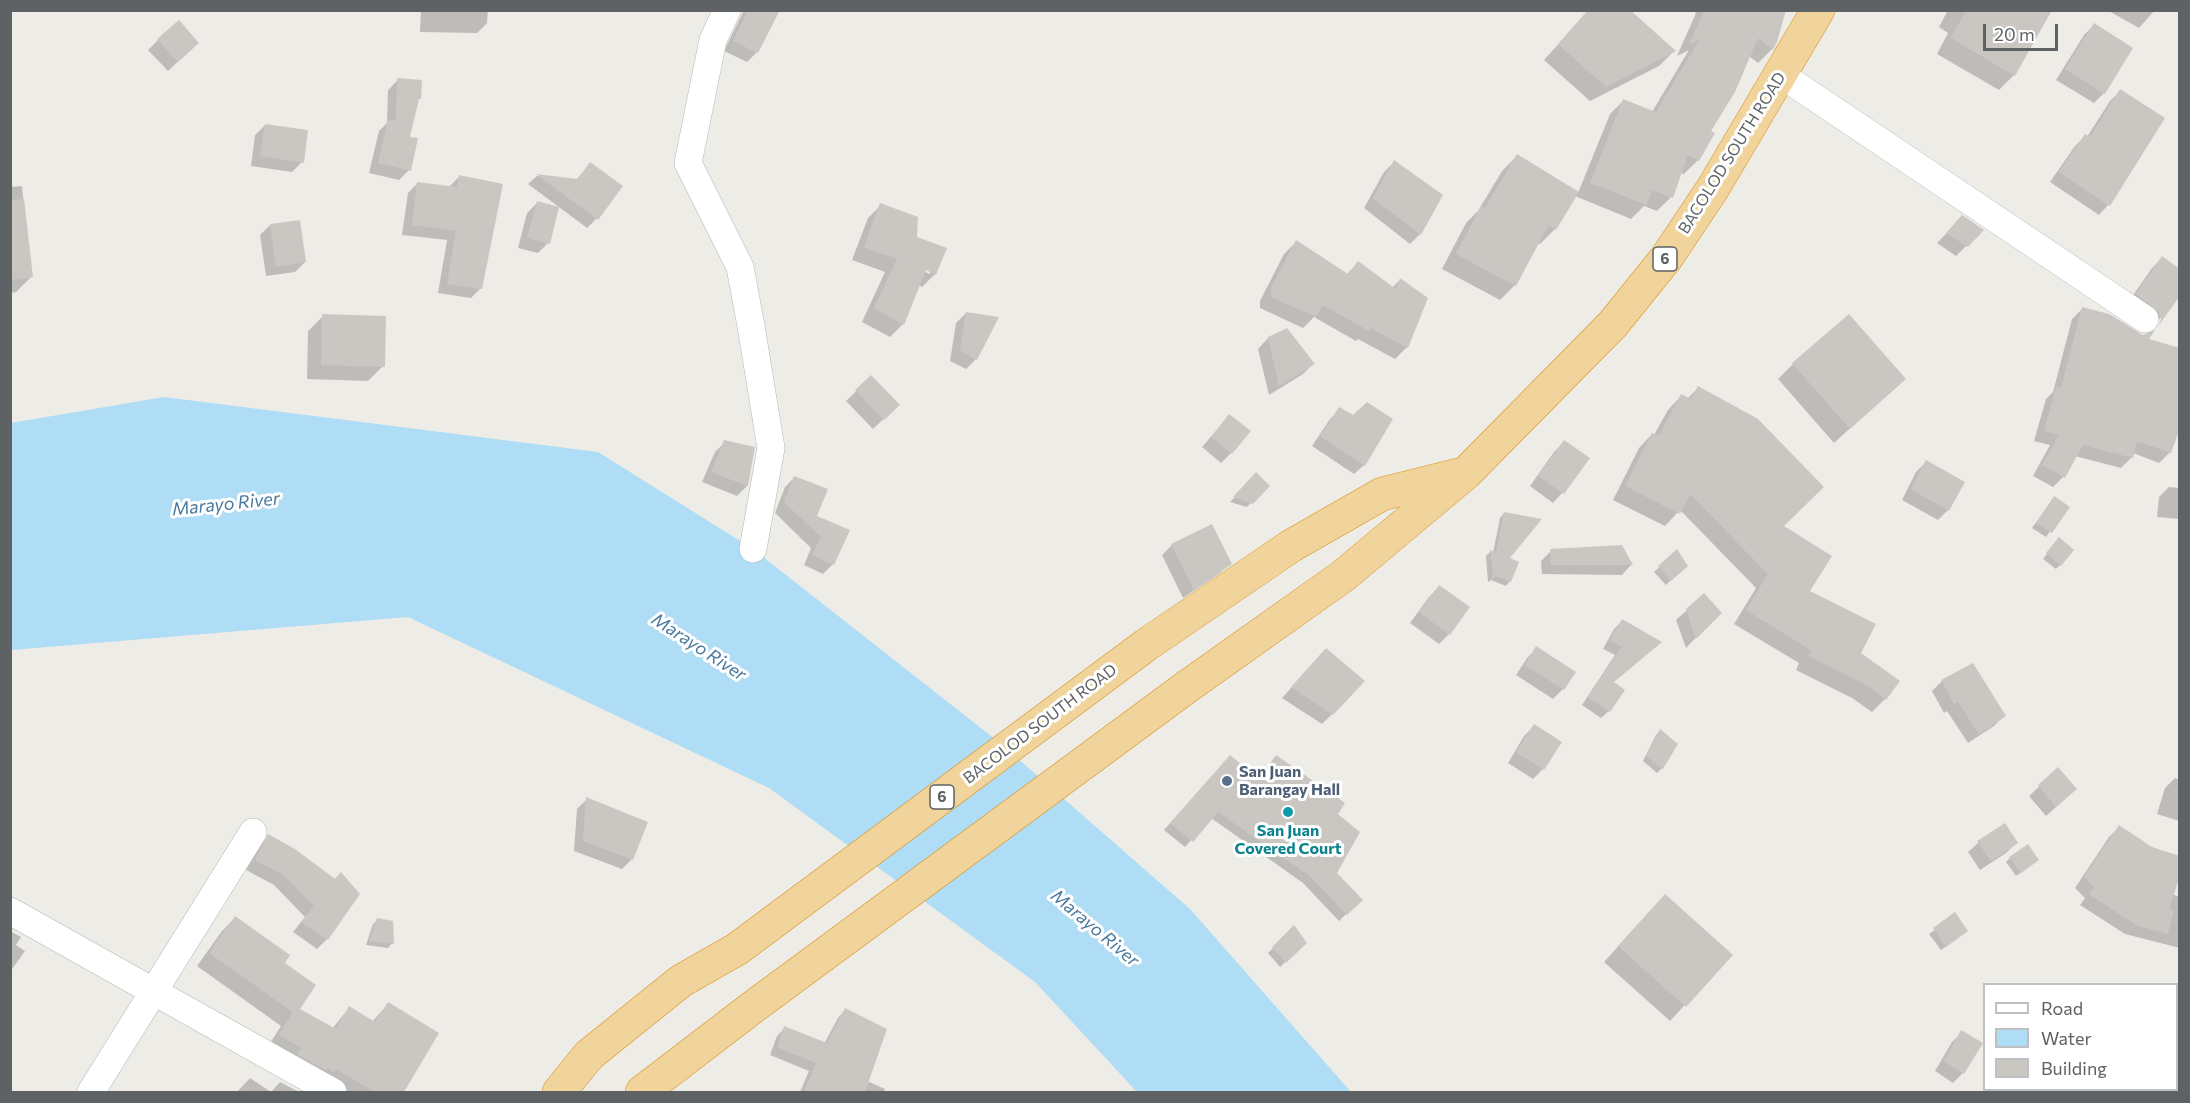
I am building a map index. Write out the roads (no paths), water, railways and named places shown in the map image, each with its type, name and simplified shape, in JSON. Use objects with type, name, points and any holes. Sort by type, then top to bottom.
[{"type":"highway","name":"BACOLOD SOUTH ROAD","points":[[642,1092],[753,1007],[1343,576],[1466,473],[1613,324],[1667,257],[1713,188],[1818,10]]},
{"type":"highway","name":"BACOLOD SOUTH ROAD","points":[[559,1092],[590,1055],[681,981],[737,949],[1146,645],[1291,546],[1382,494],[1466,473]]},
{"type":"street","points":[[727,10],[713,40],[688,163],[740,267],[751,326],[771,448],[753,549]]},
{"type":"street","points":[[1780,74],[2145,319]]},
{"type":"street","points":[[91,1092],[253,832]]},
{"type":"street","points":[[10,911],[333,1092]]},
{"type":"water","name":"Marayo River","points":[[164,397],[598,452],[753,549],[1000,743],[1190,909],[1351,1092],[1137,1092],[1035,982],[769,788],[408,617],[11,650],[11,423]]},
{"type":"place","name":"San Juan Barangay Hall","points":[[1227,781]]},
{"type":"place","name":"San Juan Covered Court","points":[[1288,812]]}]
